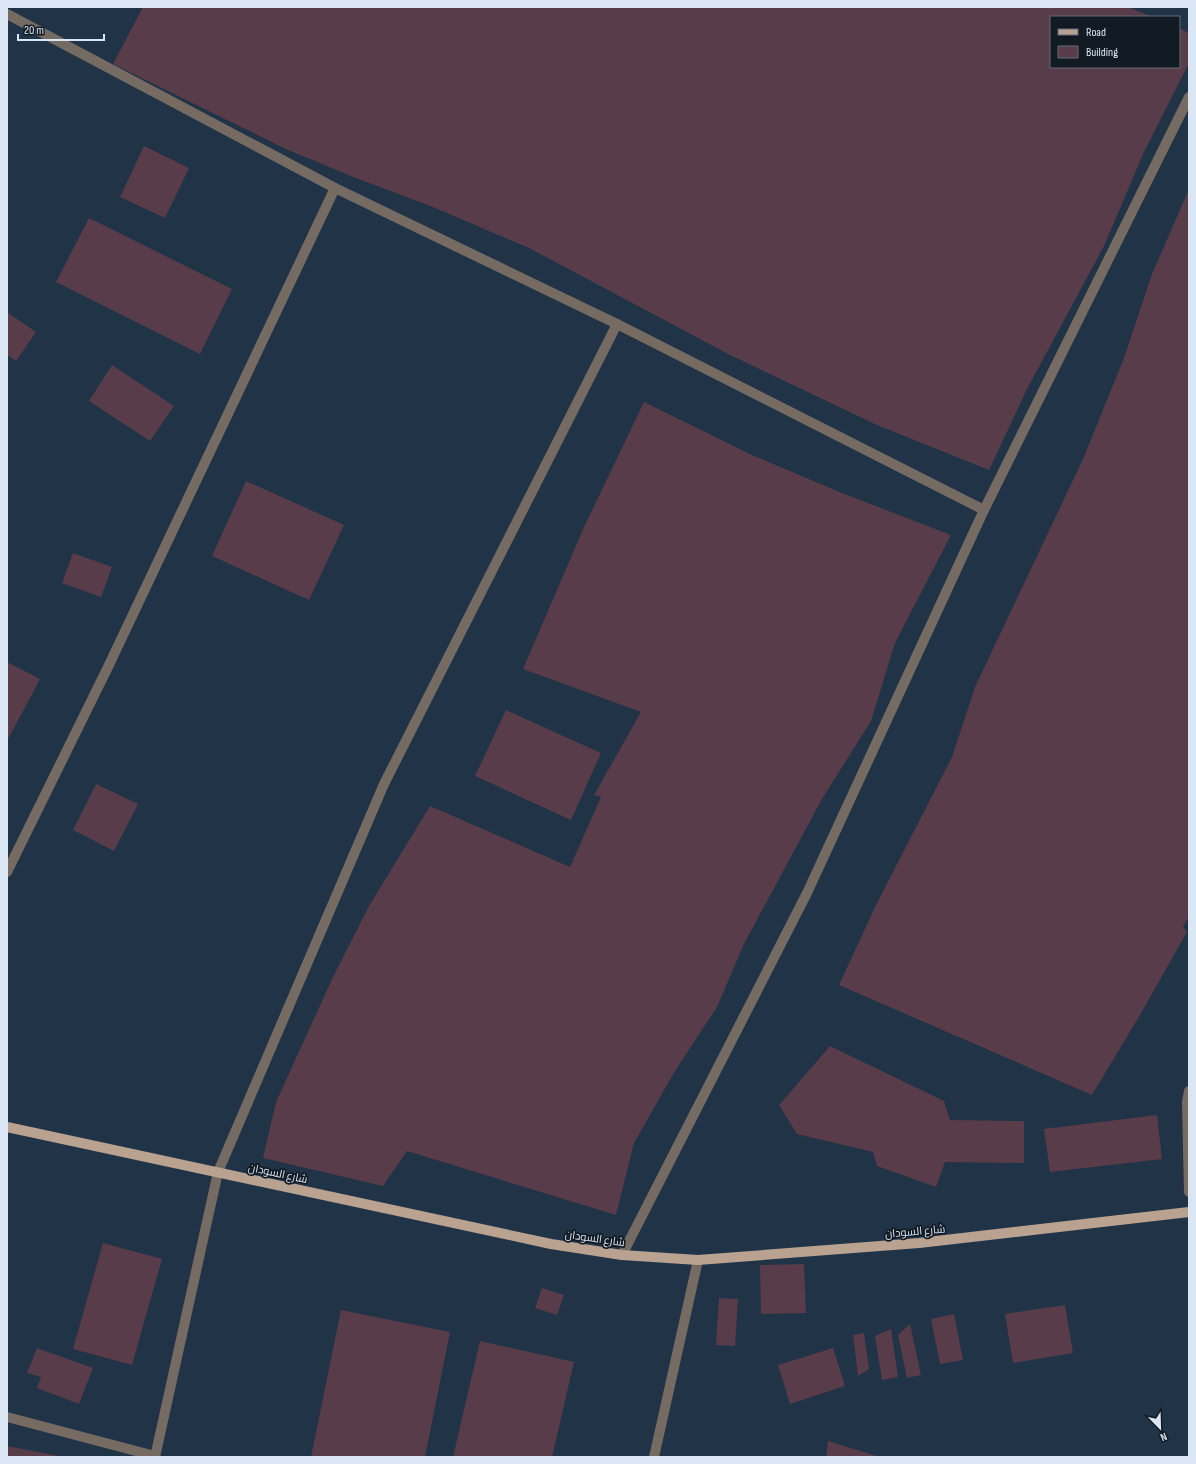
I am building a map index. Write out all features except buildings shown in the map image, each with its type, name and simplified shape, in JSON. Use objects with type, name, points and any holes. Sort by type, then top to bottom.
[{"type":"main road","name":"شارع السودان","points":[[7,1127],[551,1244],[622,1255],[698,1260],[918,1243],[1189,1212]]},
{"type":"street","points":[[7,14],[335,188],[617,324],[984,510]]},
{"type":"street","points":[[622,1255],[808,893],[984,510],[1189,97]]},
{"type":"street","points":[[7,872],[108,667],[335,188]]},
{"type":"street","points":[[7,1417],[155,1457],[218,1172],[384,784],[617,324]]},
{"type":"street","points":[[1189,1091],[1186,1102],[1189,1192]]},
{"type":"street","points":[[654,1457],[698,1260]]}]
